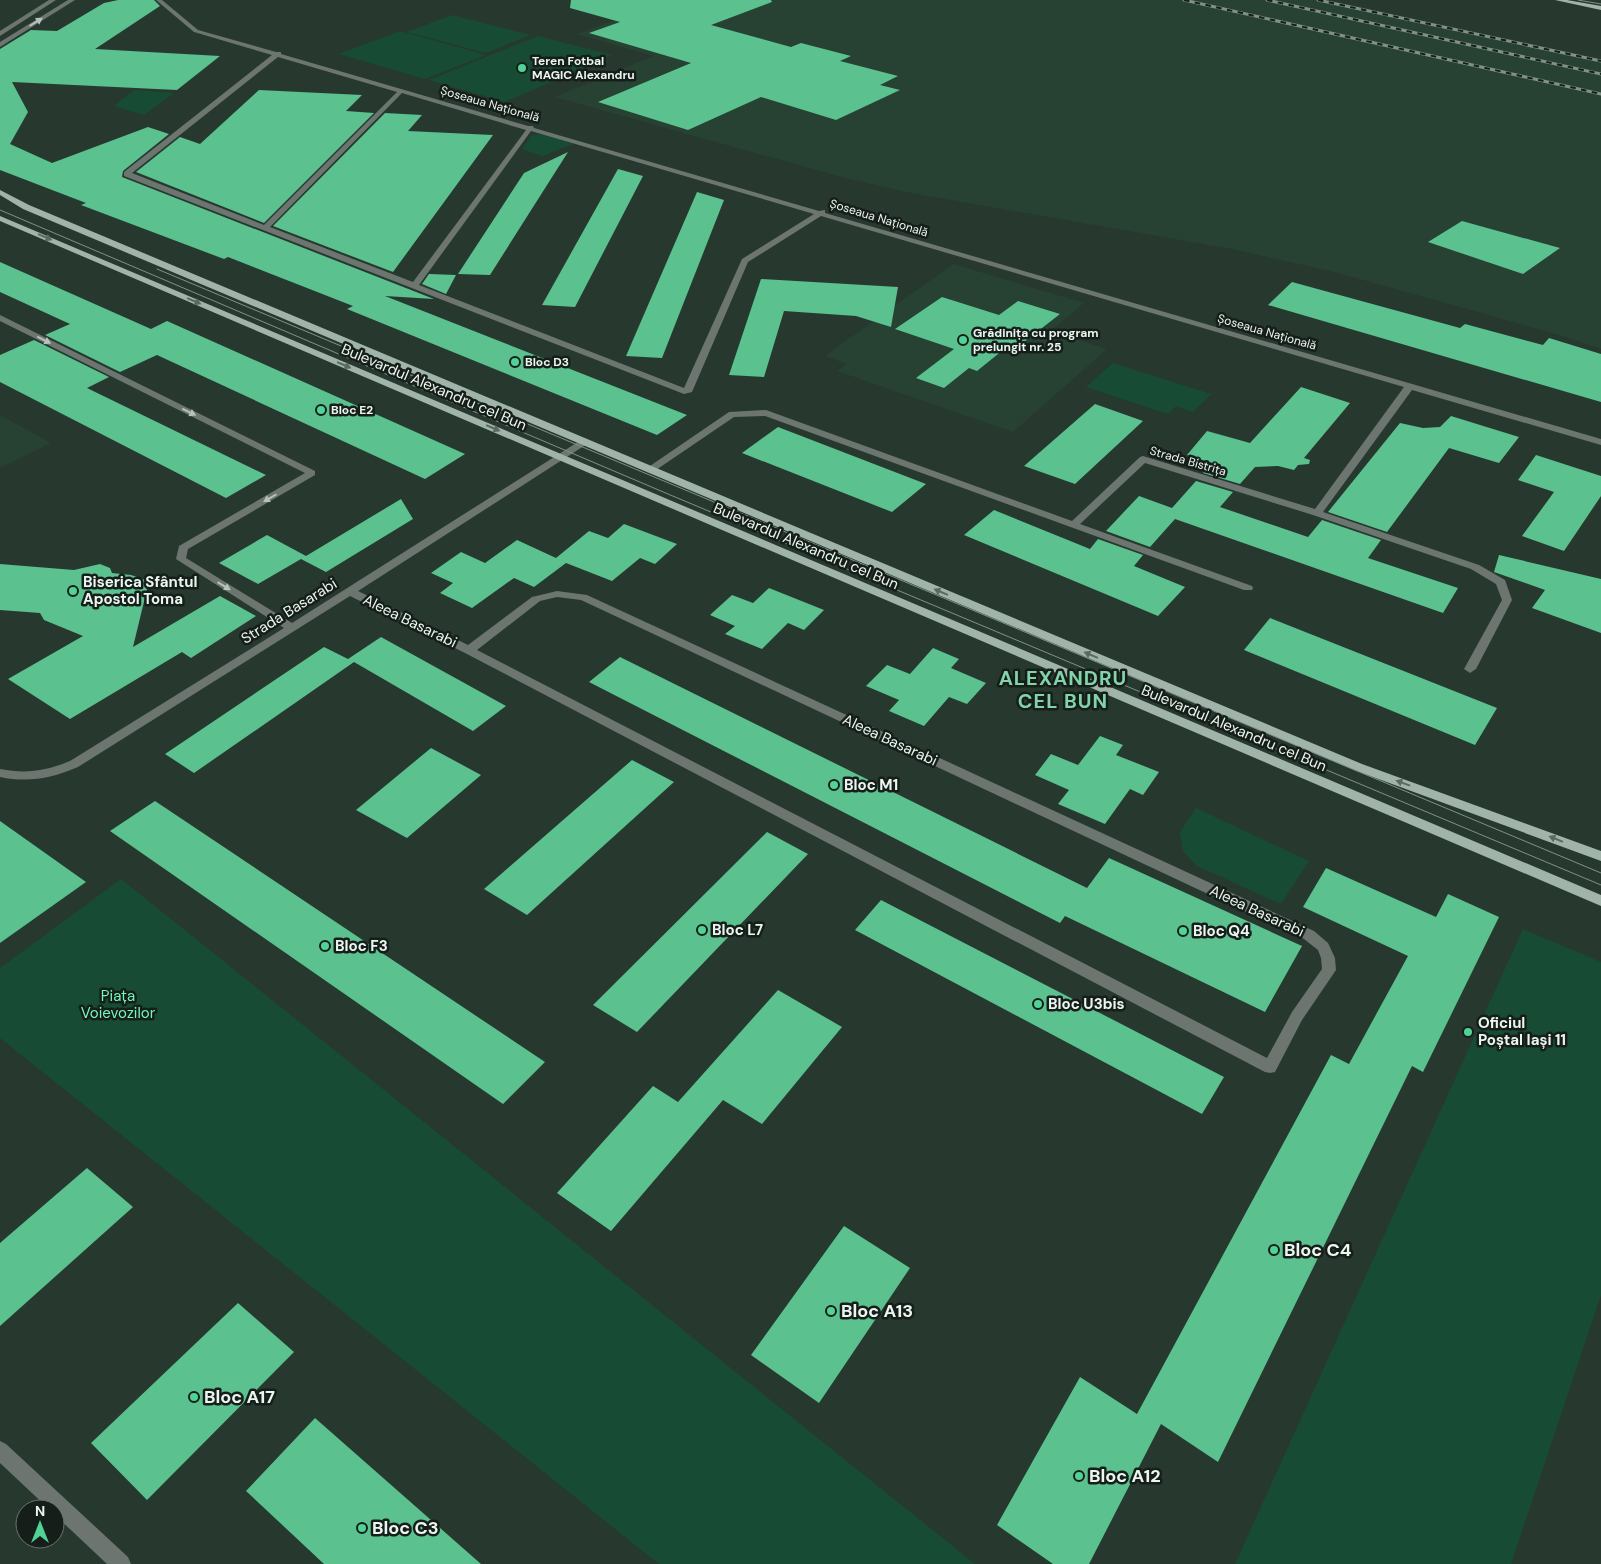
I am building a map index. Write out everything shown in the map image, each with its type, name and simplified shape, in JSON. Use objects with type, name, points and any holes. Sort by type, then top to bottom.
[{"type":"main road","points":[[1558,0],[1601,8]]},
{"type":"main road","name":"Bulevardul Alexandru cel Bun","points":[[0,192],[26,207],[1358,767],[1529,828],[1601,856]]},
{"type":"main road","name":"Bulevardul Alexandru cel Bun","points":[[0,218],[1601,901]]},
{"type":"street","points":[[0,34],[53,0]]},
{"type":"street","points":[[0,45],[72,0]]},
{"type":"street","points":[[61,7],[80,0]]},
{"type":"street","points":[[150,0],[167,8]]},
{"type":"street","name":"Șoseaua Națională","points":[[159,0],[196,31],[279,53],[1601,442]]},
{"type":"street","points":[[279,53],[127,174],[687,392],[745,262],[822,212]]},
{"type":"street","points":[[265,228],[402,90]]},
{"type":"street","points":[[414,286],[531,127]]},
{"type":"street","points":[[0,318],[312,473],[183,548],[181,559],[293,628]]},
{"type":"street","points":[[1317,513],[1410,386]]},
{"type":"street","points":[[650,470],[732,414],[766,413],[1248,588]]},
{"type":"street","name":"Strada Basarabi","points":[[0,773],[21,778],[36,777],[53,773],[74,764],[351,592],[450,526],[584,442]]},
{"type":"street","name":"Strada Bistrița","points":[[1073,525],[1143,459],[1317,513],[1474,567],[1501,582],[1506,600],[1470,669]]},
{"type":"street","name":"Aleea Basarabi","points":[[351,592],[469,650],[1270,1067],[1297,1016],[1329,970],[1328,958],[1323,947],[1309,935],[583,597],[557,594],[536,599],[469,650]]},
{"type":"street","points":[[0,1450],[121,1564]]},
{"type":"shaded area","points":[[670,0],[1328,0],[1601,59],[1601,349],[1556,334],[1338,273],[1232,249],[911,193],[845,178],[555,97],[653,56],[577,34]]},
{"type":"shaded area","name":"Grădinița cu program prelungit nr. 25","points":[[953,264],[1084,303],[1051,331],[1107,349],[1013,432],[837,371],[847,364],[825,356]]},
{"type":"shaded area","points":[[0,415],[51,443],[0,468]]},
{"type":"green space","points":[[452,15],[530,35],[486,53],[407,32]]},
{"type":"green space","points":[[400,31],[486,55],[425,79],[339,54]]},
{"type":"green space","name":"Teren Fotbal MAGIC Alexandru","points":[[538,36],[612,55],[505,102],[429,80]]},
{"type":"green space","points":[[134,90],[174,93],[144,115],[114,106]]},
{"type":"green space","points":[[547,134],[573,144],[542,156],[522,149],[532,135]]},
{"type":"green space","points":[[1113,363],[1211,394],[1193,412],[1176,406],[1168,414],[1086,387]]},
{"type":"green space","points":[[1196,808],[1309,861],[1281,904],[1197,866],[1183,851],[1180,832]]},
{"type":"green space","name":"Piața Voievozilor","points":[[121,879],[975,1564],[659,1564],[0,1038],[0,968]]},
{"type":"green space","points":[[1523,929],[1601,962],[1601,1295],[1511,1564],[1235,1564]]},
{"type":"building","points":[[118,0],[154,0],[160,6],[95,49],[220,56],[177,90],[12,82],[28,112],[10,144],[52,163],[148,127],[169,134],[123,171],[122,177],[434,299],[385,296],[687,415],[657,435],[347,309],[353,306],[228,257],[224,259],[81,205],[86,203],[0,170],[0,49],[31,30],[57,31],[104,3]]},
{"type":"building","points":[[571,0],[771,0],[772,2],[711,25],[791,47],[801,43],[851,56],[840,61],[898,76],[880,85],[900,90],[836,120],[761,97],[688,130],[598,102],[691,63],[589,33],[620,22],[570,8]]},
{"type":"building","points":[[259,90],[362,95],[346,111],[374,113],[264,223],[136,172],[180,137],[200,144]]},
{"type":"building","points":[[385,113],[422,115],[408,131],[493,135],[393,272],[273,226]]},
{"type":"building","points":[[568,152],[490,275],[458,274],[524,173]]},
{"type":"building","points":[[618,169],[643,176],[575,307],[542,305]]},
{"type":"building","points":[[697,192],[724,200],[662,358],[626,356]]},
{"type":"building","points":[[1462,221],[1560,248],[1523,274],[1428,242]]},
{"type":"building","points":[[0,262],[151,329],[167,321],[465,454],[425,479],[157,355],[120,372],[45,335],[70,324],[0,292]]},
{"type":"building","points":[[429,274],[456,275],[446,294],[422,284]]},
{"type":"building","points":[[761,279],[898,287],[891,327],[856,316],[784,311],[764,377],[729,375]]},
{"type":"building","points":[[1292,282],[1460,328],[1465,324],[1543,345],[1549,338],[1601,354],[1601,402],[1268,305]]},
{"type":"building","name":"Grădinița cu program prelungit nr. 25","points":[[942,297],[999,315],[1018,301],[1060,314],[1010,353],[1003,350],[977,371],[969,368],[944,388],[916,378],[954,349],[895,329]]},
{"type":"building","points":[[34,340],[109,377],[87,388],[266,475],[226,498],[0,382],[0,355]]},
{"type":"building","points":[[1301,387],[1350,403],[1304,458],[1310,460],[1309,464],[1298,465],[1294,470],[1278,466],[1255,467],[1240,484],[1203,473],[1212,463],[1187,455],[1207,431],[1250,443]]},
{"type":"building","points":[[1095,404],[1143,421],[1075,484],[1024,466]]},
{"type":"building","points":[[1451,416],[1519,437],[1499,463],[1449,448],[1387,532],[1328,512],[1400,423],[1423,428],[1440,427]]},
{"type":"building","points":[[778,427],[926,484],[892,512],[742,453]]},
{"type":"building","points":[[1536,455],[1601,476],[1601,496],[1564,551],[1522,536],[1554,492],[1518,480]]},
{"type":"building","points":[[1196,481],[1233,492],[1220,507],[1308,537],[1322,520],[1381,540],[1368,558],[1458,588],[1443,613],[1175,519],[1150,547],[1106,531],[1139,496],[1172,508]]},
{"type":"building","points":[[401,499],[413,519],[326,572],[301,559],[258,584],[219,563],[267,535],[306,556]]},
{"type":"building","points":[[994,510],[1090,549],[1098,539],[1143,555],[1134,566],[1185,587],[1158,616],[964,535]]},
{"type":"building","points":[[624,524],[677,544],[655,564],[640,558],[612,581],[566,563],[534,587],[514,578],[472,608],[440,593],[453,583],[431,573],[461,552],[485,563],[517,540],[556,558],[589,531],[608,538]]},
{"type":"building","points":[[1499,555],[1601,579],[1601,633],[1532,608],[1545,590],[1494,572]]},
{"type":"building","points":[[0,564],[74,570],[100,564],[110,568],[112,573],[131,575],[149,581],[133,647],[220,596],[256,616],[191,658],[182,652],[70,719],[8,679],[83,636],[44,620],[40,613],[0,610]]},
{"type":"building","points":[[769,588],[824,610],[804,630],[788,623],[762,649],[725,634],[735,626],[710,615],[732,595],[753,603]]},
{"type":"building","points":[[1270,618],[1497,708],[1475,745],[1244,650]]},
{"type":"building","points":[[381,637],[506,706],[473,731],[354,662],[194,773],[165,754],[324,647],[348,659]]},
{"type":"building","points":[[933,648],[959,659],[951,668],[986,683],[967,704],[949,697],[924,726],[889,711],[899,700],[866,686],[887,665],[910,674]]},
{"type":"building","points":[[620,657],[1087,888],[1109,858],[1302,946],[1265,1012],[1065,916],[1060,923],[589,682]]},
{"type":"building","points":[[1100,736],[1123,745],[1116,755],[1159,772],[1143,795],[1130,789],[1105,824],[1058,804],[1069,790],[1035,775],[1051,754],[1078,765]]},
{"type":"building","points":[[431,748],[481,775],[407,838],[356,810]]},
{"type":"building","points":[[632,760],[674,782],[527,915],[484,889]]},
{"type":"building","name":"Bloc F3","points":[[155,801],[545,1062],[503,1104],[110,831]]},
{"type":"building","points":[[0,821],[86,882],[0,943]]},
{"type":"building","name":"Bloc L7","points":[[767,832],[808,854],[637,1032],[593,1005]]},
{"type":"building","points":[[1326,868],[1436,917],[1448,894],[1499,917],[1423,1072],[1412,1066],[1218,1462],[1161,1424],[1089,1564],[1053,1564],[997,1525],[1080,1377],[1137,1414],[1331,1055],[1349,1064],[1408,956],[1303,907]]},
{"type":"building","name":"Bloc U3bis","points":[[881,900],[1224,1077],[1202,1114],[855,930]]},
{"type":"building","points":[[778,990],[842,1027],[762,1124],[723,1100],[611,1231],[557,1193],[653,1086],[678,1102]]},
{"type":"building","points":[[87,1168],[133,1207],[0,1326],[0,1243]]},
{"type":"building","name":"Bloc A13","points":[[844,1226],[910,1268],[819,1403],[751,1355]]},
{"type":"building","name":"Bloc A17","points":[[238,1303],[294,1352],[147,1500],[91,1443]]},
{"type":"building","name":"Bloc C3","points":[[315,1418],[481,1564],[324,1564],[246,1491]]},
{"type":"tram line","points":[[1578,0],[1601,4]]},
{"type":"tram line","points":[[0,210],[668,494],[1601,885]]},
{"type":"tram line","points":[[157,269],[1601,873]]},
{"type":"railway","points":[[1184,0],[1601,94]]},
{"type":"railway","points":[[1267,0],[1601,74]]},
{"type":"railway","points":[[1318,0],[1601,61]]},
{"type":"place","name":"Teren Fotbal MAGIC Alexandru","points":[[522,68]]},
{"type":"place","name":"Grădinița cu program prelungit nr. 25","points":[[963,340]]},
{"type":"place","name":"Bloc D3","points":[[515,362]]},
{"type":"place","name":"Bloc E2","points":[[321,410]]},
{"type":"place","name":"Biserica Sfântul Apostol Toma","points":[[73,591]]},
{"type":"place","name":"Bloc M1","points":[[834,785]]},
{"type":"place","name":"Bloc L7","points":[[702,930]]},
{"type":"place","name":"Bloc Q4","points":[[1183,931]]},
{"type":"place","name":"Bloc F3","points":[[325,946]]},
{"type":"place","name":"Bloc U3bis","points":[[1038,1004]]},
{"type":"place","name":"Oficiul Poștal Iași 11","points":[[1468,1032]]},
{"type":"place","name":"Bloc C4","points":[[1274,1250]]},
{"type":"place","name":"Bloc A13","points":[[831,1311]]},
{"type":"place","name":"Bloc A17","points":[[194,1397]]},
{"type":"place","name":"Bloc A12","points":[[1079,1476]]},
{"type":"place","name":"Bloc C3","points":[[362,1528]]},
{"type":"district","name":"ALEXANDRU CEL BUN","points":[[1063,690]]}]
